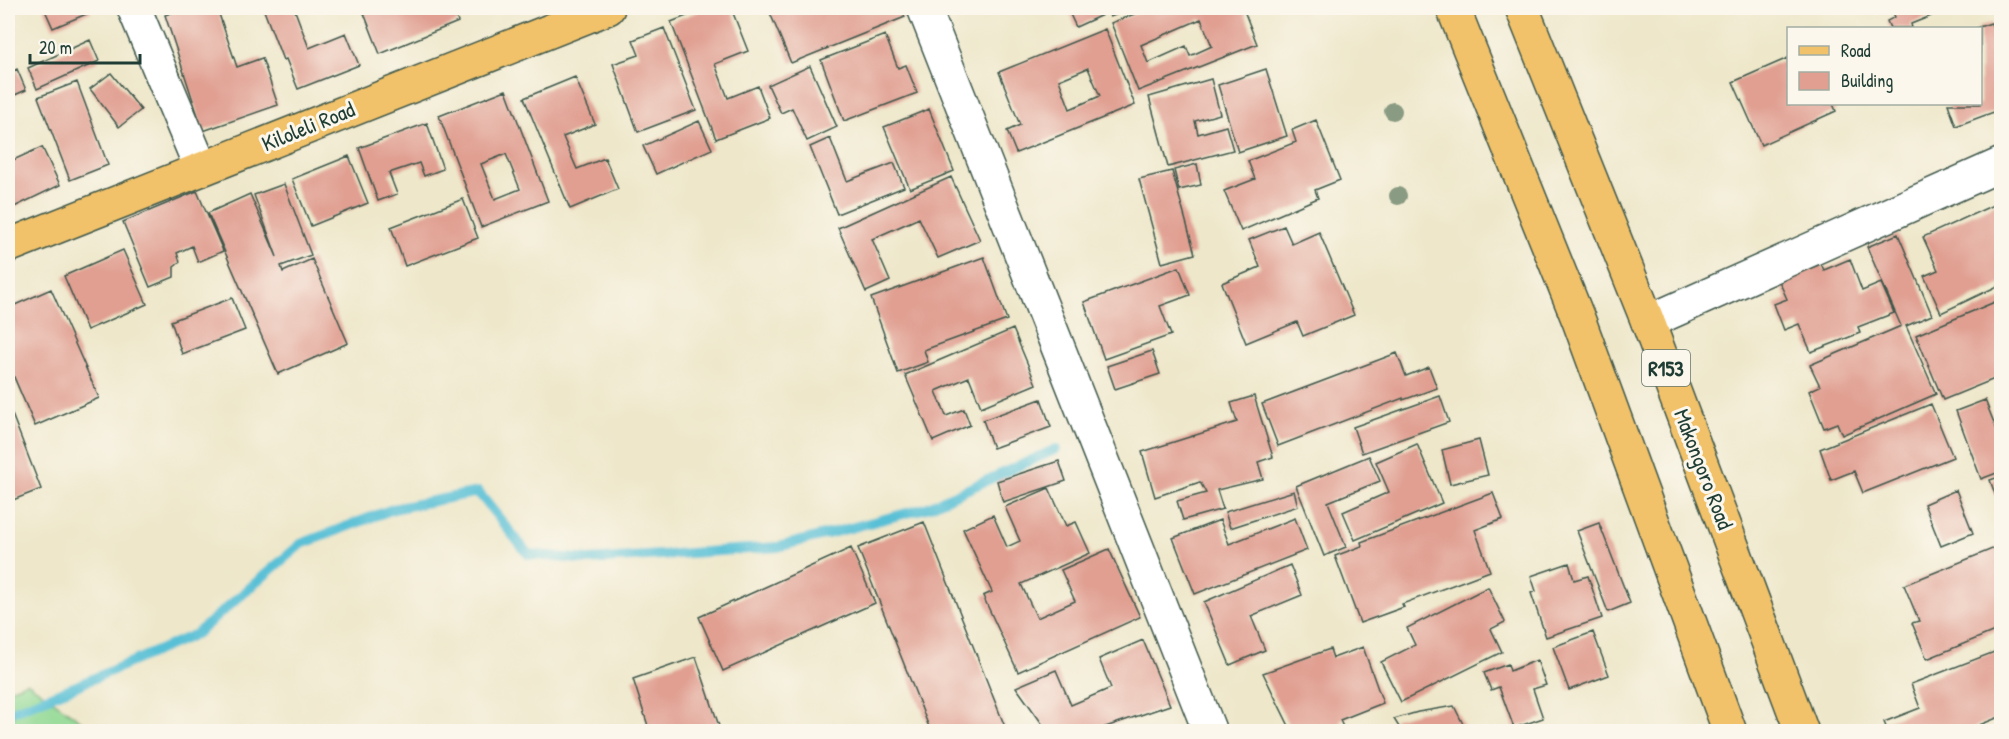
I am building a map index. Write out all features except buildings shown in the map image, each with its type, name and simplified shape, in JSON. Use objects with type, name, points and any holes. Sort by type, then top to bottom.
[{"type":"main road","name":"Kiloleli Road","points":[[8,246],[608,8]]},
{"type":"main road","points":[[1454,8],[1579,321],[1730,732]]},
{"type":"main road","name":"Makongoro Road","points":[[1522,8],[1648,322],[1802,732]]},
{"type":"street","points":[[134,8],[201,168]]},
{"type":"street","points":[[924,8],[1210,732]]},
{"type":"street","points":[[1648,322],[2001,164]]},
{"type":"green space","points":[[27,682],[95,731],[8,731],[8,690]]},
{"type":"waterway","points":[[8,713],[196,634],[301,544],[393,509],[478,492],[528,554],[588,560],[778,547],[926,508],[1056,449]]}]
